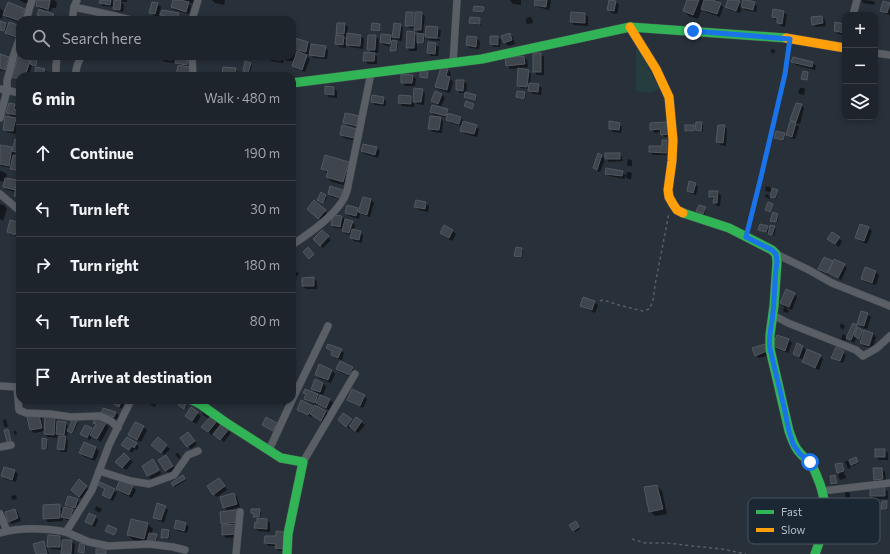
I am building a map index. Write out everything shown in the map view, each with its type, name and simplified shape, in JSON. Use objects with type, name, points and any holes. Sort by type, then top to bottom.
[{"type":"street","points":[[27,16],[32,0]]},
{"type":"street","points":[[73,16],[77,0]]},
{"type":"street","points":[[193,16],[198,0]]},
{"type":"street","points":[[452,63],[457,0]]},
{"type":"street","points":[[854,12],[857,0]]},
{"type":"street","points":[[74,7],[114,16]]},
{"type":"street","points":[[630,27],[656,69],[669,97],[673,140],[668,190],[669,197],[677,210],[729,228],[832,283],[890,306]]},
{"type":"street","points":[[296,82],[482,59],[554,42],[630,27],[790,39],[842,46]]},
{"type":"street","points":[[0,118],[3,90],[16,48]]},
{"type":"street","points":[[878,53],[890,55]]},
{"type":"street","points":[[56,72],[57,60]]},
{"type":"street","points":[[76,72],[79,60]]},
{"type":"street","points":[[192,60],[193,72]]},
{"type":"street","points":[[296,243],[313,231],[345,198],[371,73]]},
{"type":"street","points":[[3,90],[16,92]]},
{"type":"street","points":[[0,194],[16,208]]},
{"type":"street","points":[[776,254],[777,262],[773,315],[769,344],[793,444],[800,454],[810,462],[815,470],[824,498]]},
{"type":"street","points":[[773,315],[788,323],[856,350],[863,356],[877,348],[890,336]]},
{"type":"street","points":[[296,392],[328,326]]},
{"type":"street","points":[[287,554],[288,534],[303,462],[355,374]]},
{"type":"street","points":[[0,386],[16,387]]},
{"type":"street","points":[[18,404],[19,410],[26,413],[71,417],[100,416],[112,421],[118,428]]},
{"type":"street","points":[[66,532],[92,490],[109,445],[129,404]]},
{"type":"street","points":[[200,404],[224,422],[281,458],[303,462]]},
{"type":"street","points":[[269,450],[290,404]]},
{"type":"street","points":[[0,447],[12,445]]},
{"type":"street","points":[[99,471],[131,481],[149,484],[174,475],[188,455],[198,451]]},
{"type":"street","points":[[822,491],[890,483]]},
{"type":"street","points":[[236,554],[240,512]]},
{"type":"street","points":[[0,514],[3,532],[24,529],[51,529],[66,532],[89,542],[108,546],[149,544],[185,550]]},
{"type":"street","points":[[815,554],[819,544]]},
{"type":"path","points":[[746,237],[785,74],[790,39]]},
{"type":"path","points":[[600,301],[603,300],[643,311],[649,309],[653,301],[671,201]]},
{"type":"path","points":[[632,539],[645,543],[667,542],[722,549],[746,554]]},
{"type":"green space","points":[[639,48],[660,88],[651,93],[636,91],[636,50]]},
{"type":"building","points":[[37,0],[50,0],[48,9],[36,6]]},
{"type":"building","points":[[100,0],[111,0],[110,5],[99,3]]},
{"type":"building","points":[[114,0],[121,0],[120,10],[113,9]]},
{"type":"building","points":[[173,0],[189,2],[186,12],[171,7]]},
{"type":"building","points":[[535,0],[547,0],[546,7],[534,5]]},
{"type":"building","points":[[609,0],[616,1],[614,11],[607,10]]},
{"type":"building","points":[[687,0],[699,0],[693,15],[683,11]]},
{"type":"building","points":[[704,0],[713,0],[721,3],[717,14],[701,9]]},
{"type":"building","points":[[728,0],[740,1],[736,11],[725,7]]},
{"type":"building","points":[[743,0],[755,2],[753,10],[741,7]]},
{"type":"building","points":[[883,1],[890,3],[887,13],[880,11]]},
{"type":"building","points":[[8,2],[25,9],[22,16],[16,16],[16,20],[3,15]]},
{"type":"building","points":[[152,2],[158,3],[155,14],[149,13]]},
{"type":"building","points":[[474,6],[484,7],[483,12],[473,11]]},
{"type":"building","points":[[39,9],[54,14],[53,16],[37,15]]},
{"type":"building","points":[[773,9],[784,11],[782,24],[777,23],[777,18],[772,17]]},
{"type":"building","points":[[162,10],[179,13],[179,16],[160,15]]},
{"type":"building","points":[[406,12],[413,12],[413,26],[405,26]]},
{"type":"building","points":[[415,12],[422,12],[421,30],[414,30]]},
{"type":"building","points":[[571,12],[585,13],[585,23],[570,22]]},
{"type":"building","points":[[822,16],[823,23],[812,25],[811,17]]},
{"type":"building","points":[[470,17],[480,18],[480,24],[469,23]]},
{"type":"building","points":[[0,21],[6,23],[4,31],[0,30]]},
{"type":"building","points":[[9,22],[16,25],[16,37],[5,33]]},
{"type":"building","points":[[835,22],[842,23],[842,32],[834,31]]},
{"type":"building","points":[[337,23],[345,23],[344,34],[336,34]]},
{"type":"building","points":[[372,23],[380,24],[380,31],[371,30]]},
{"type":"building","points":[[394,23],[401,24],[399,38],[392,37]]},
{"type":"building","points":[[426,26],[438,27],[437,38],[425,37]]},
{"type":"building","points":[[407,31],[415,32],[414,48],[406,48]]},
{"type":"building","points":[[347,33],[361,35],[360,46],[346,45]]},
{"type":"building","points":[[417,33],[424,34],[423,43],[417,43]]},
{"type":"building","points":[[510,33],[512,40],[504,43],[501,36]]},
{"type":"building","points":[[381,34],[391,35],[390,44],[380,42]]},
{"type":"building","points":[[336,35],[344,36],[343,45],[335,44]]},
{"type":"building","points":[[368,35],[376,35],[375,50],[367,50]]},
{"type":"building","points":[[467,36],[477,37],[476,47],[466,45]]},
{"type":"building","points":[[490,36],[498,36],[498,45],[490,44]]},
{"type":"building","points":[[296,38],[308,42],[306,52],[296,50]]},
{"type":"building","points":[[392,40],[397,41],[396,51],[390,51]]},
{"type":"building","points":[[428,42],[436,43],[435,54],[427,53]]},
{"type":"building","points":[[311,44],[326,46],[324,57],[309,55]]},
{"type":"building","points":[[297,51],[307,55],[302,70],[292,66],[294,60],[296,60]]},
{"type":"building","points":[[364,52],[375,53],[374,61],[363,61]]},
{"type":"building","points":[[533,53],[541,53],[541,72],[533,72]]},
{"type":"building","points":[[0,54],[9,57],[5,70],[0,68]]},
{"type":"building","points":[[524,56],[525,64],[506,66],[505,58]]},
{"type":"building","points":[[793,57],[813,62],[812,67],[791,62]]},
{"type":"building","points":[[17,60],[30,61],[26,72],[16,72],[16,78],[12,77]]},
{"type":"building","points":[[31,60],[37,60],[36,66],[30,64]]},
{"type":"building","points":[[175,60],[188,60],[187,65],[175,63]]},
{"type":"building","points":[[245,61],[251,63],[248,72],[243,71]]},
{"type":"building","points":[[178,65],[190,67],[189,72],[177,72]]},
{"type":"building","points":[[36,67],[45,69],[44,72],[35,72]]},
{"type":"building","points":[[223,67],[236,68],[236,72],[222,72]]},
{"type":"building","points":[[441,67],[448,69],[446,76],[450,77],[447,90],[435,87]]},
{"type":"building","points":[[518,68],[529,70],[527,87],[517,86]]},
{"type":"building","points":[[420,71],[428,72],[427,78],[420,77]]},
{"type":"building","points":[[803,71],[808,72],[807,80],[801,79]]},
{"type":"building","points":[[401,74],[413,75],[412,83],[401,83]]},
{"type":"building","points":[[456,80],[464,80],[463,91],[456,90]]},
{"type":"building","points":[[529,83],[539,84],[538,92],[528,91]]},
{"type":"building","points":[[325,86],[334,87],[334,95],[325,94]]},
{"type":"building","points":[[414,88],[423,89],[421,102],[413,102]]},
{"type":"building","points":[[435,91],[442,94],[438,104],[431,101]]},
{"type":"building","points":[[517,91],[525,92],[524,99],[516,97]]},
{"type":"building","points":[[465,92],[476,95],[475,100],[464,97]]},
{"type":"building","points":[[372,95],[384,97],[383,104],[371,102]]},
{"type":"building","points":[[399,95],[411,96],[411,104],[398,103]]},
{"type":"building","points":[[466,101],[474,104],[472,109],[464,106]]},
{"type":"building","points":[[9,103],[15,104],[14,109],[16,110],[16,115],[6,113]]},
{"type":"building","points":[[796,103],[802,104],[796,122],[790,120]]},
{"type":"building","points":[[432,105],[448,109],[446,116],[430,112]]},
{"type":"building","points":[[345,113],[360,116],[358,126],[343,123]]},
{"type":"building","points":[[448,113],[461,117],[459,124],[446,120]]},
{"type":"building","points":[[5,116],[16,118],[13,131],[3,130]]},
{"type":"building","points":[[430,116],[441,117],[439,130],[428,129]]},
{"type":"building","points":[[463,121],[477,125],[474,134],[460,131]]},
{"type":"building","points":[[609,121],[620,123],[619,130],[609,129]]},
{"type":"building","points":[[790,121],[796,123],[792,137],[786,135]]},
{"type":"building","points":[[667,122],[668,134],[661,135],[660,129],[650,130],[650,123]]},
{"type":"building","points":[[696,122],[702,122],[701,131],[695,130]]},
{"type":"building","points":[[342,125],[356,129],[354,138],[340,135]]},
{"type":"building","points":[[685,125],[694,125],[694,131],[685,131]]},
{"type":"building","points":[[718,125],[725,125],[723,143],[716,142]]},
{"type":"building","points":[[776,131],[785,133],[783,140],[774,138]]},
{"type":"building","points":[[15,139],[16,139],[16,152],[12,151]]},
{"type":"building","points":[[662,140],[667,140],[667,153],[649,152],[649,146],[662,146]]},
{"type":"building","points":[[363,144],[377,147],[375,155],[361,151]]},
{"type":"building","points":[[0,145],[12,147],[9,166],[0,164]]},
{"type":"building","points":[[598,153],[602,155],[597,170],[593,168]]},
{"type":"building","points":[[605,153],[620,153],[620,159],[605,159]]},
{"type":"building","points":[[13,155],[16,156],[16,170],[10,169]]},
{"type":"building","points":[[325,155],[349,162],[343,182],[326,177],[328,171],[321,169]]},
{"type":"building","points":[[606,168],[623,171],[622,176],[605,174]]},
{"type":"building","points":[[5,178],[16,180],[15,190],[3,187]]},
{"type":"building","points":[[689,181],[696,183],[693,193],[687,191]]},
{"type":"building","points":[[330,186],[343,190],[340,198],[328,194]]},
{"type":"building","points":[[772,188],[778,190],[775,198],[770,197]]},
{"type":"building","points":[[709,191],[718,191],[717,203],[713,203],[714,197],[709,197]]},
{"type":"building","points":[[321,192],[326,195],[323,203],[317,200]]},
{"type":"building","points":[[363,197],[371,199],[367,215],[358,212]]},
{"type":"building","points":[[314,200],[326,210],[318,219],[307,209]]},
{"type":"building","points":[[416,200],[426,202],[425,209],[414,207]]},
{"type":"building","points":[[768,202],[773,204],[770,212],[765,210]]},
{"type":"building","points":[[347,205],[358,208],[356,216],[345,213]]},
{"type":"building","points":[[699,205],[706,207],[703,214],[696,211]]},
{"type":"building","points":[[773,212],[778,214],[776,222],[770,221]]},
{"type":"building","points":[[333,215],[342,216],[340,227],[331,225]]},
{"type":"building","points":[[345,219],[353,221],[349,233],[342,231]]},
{"type":"building","points":[[10,220],[16,221],[15,235],[7,232]]},
{"type":"building","points":[[760,224],[768,226],[766,232],[758,230]]},
{"type":"building","points":[[860,224],[869,227],[864,241],[855,238]]},
{"type":"building","points":[[444,225],[453,230],[449,238],[440,233]]},
{"type":"building","points":[[770,225],[775,226],[772,235],[768,234]]},
{"type":"building","points":[[352,229],[361,231],[359,240],[350,238]]},
{"type":"building","points":[[322,230],[329,236],[320,246],[313,239]]},
{"type":"building","points":[[832,232],[840,237],[835,244],[827,239]]},
{"type":"building","points":[[308,247],[314,254],[309,259],[303,252]]},
{"type":"building","points":[[516,247],[522,248],[521,257],[514,256]]},
{"type":"building","points":[[824,257],[833,261],[827,273],[818,269]]},
{"type":"building","points":[[834,259],[845,264],[838,278],[828,273]]},
{"type":"building","points":[[865,267],[876,271],[872,283],[861,279]]},
{"type":"building","points":[[314,277],[314,286],[302,286],[302,278]]},
{"type":"building","points":[[786,289],[795,293],[789,307],[780,303]]},
{"type":"building","points":[[583,297],[595,301],[592,310],[580,306]]},
{"type":"building","points":[[861,311],[868,313],[864,326],[857,324]]},
{"type":"building","points":[[853,323],[857,325],[851,340],[846,338]]},
{"type":"building","points":[[857,327],[863,330],[859,339],[854,336]]},
{"type":"building","points":[[864,330],[873,333],[869,346],[860,343]]},
{"type":"building","points":[[777,335],[789,339],[785,351],[773,346]]},
{"type":"building","points":[[797,343],[803,346],[799,357],[793,354]]},
{"type":"building","points":[[328,344],[342,349],[338,358],[331,355],[332,351],[326,348]]},
{"type":"building","points":[[765,344],[767,351],[755,356],[752,348]]},
{"type":"building","points":[[836,347],[844,351],[840,361],[831,358]]},
{"type":"building","points":[[807,349],[821,355],[815,368],[802,362]]},
{"type":"building","points":[[340,361],[353,367],[349,375],[336,369]]},
{"type":"building","points":[[319,364],[332,370],[328,380],[315,375]]},
{"type":"building","points":[[315,379],[323,383],[320,392],[311,389]]},
{"type":"building","points":[[305,389],[318,394],[315,403],[304,399],[306,394],[303,393]]},
{"type":"building","points":[[352,389],[365,395],[360,406],[347,400]]},
{"type":"building","points":[[320,395],[330,399],[326,408],[316,403]]},
{"type":"building","points":[[301,400],[313,406],[308,415],[297,410]]},
{"type":"building","points":[[114,404],[120,404],[119,407]]},
{"type":"building","points":[[179,404],[186,404],[184,409]]},
{"type":"building","points":[[315,405],[326,411],[321,421],[310,414]]},
{"type":"building","points":[[191,407],[198,412],[192,421],[185,416]]},
{"type":"building","points":[[103,408],[116,412],[114,417],[101,413]]},
{"type":"building","points":[[343,413],[352,419],[346,427],[338,420]]},
{"type":"building","points":[[39,415],[42,428],[30,430],[27,417]]},
{"type":"building","points":[[211,416],[217,421],[208,432],[201,427]]},
{"type":"building","points":[[45,417],[55,418],[54,435],[44,434]]},
{"type":"building","points":[[96,417],[106,423],[97,439],[90,435],[96,424],[93,423]]},
{"type":"building","points":[[266,417],[277,423],[273,431],[262,425]]},
{"type":"building","points":[[356,417],[362,421],[355,431],[349,426]]},
{"type":"building","points":[[73,419],[77,421],[72,433],[67,431]]},
{"type":"building","points":[[57,421],[66,422],[64,435],[56,434]]},
{"type":"building","points":[[135,422],[144,426],[137,440],[128,435]]},
{"type":"building","points":[[222,423],[229,429],[220,440],[213,434]]},
{"type":"building","points":[[85,425],[92,428],[87,438],[80,434]]},
{"type":"building","points":[[8,429],[11,441],[7,442],[4,430]]},
{"type":"building","points":[[188,432],[195,441],[187,447],[180,438]]},
{"type":"building","points":[[59,436],[66,436],[64,450],[57,449]]},
{"type":"building","points":[[127,437],[137,443],[134,448],[132,446],[129,450],[121,445]]},
{"type":"building","points":[[158,437],[167,445],[161,453],[151,445]]},
{"type":"building","points":[[42,438],[47,439],[46,449],[42,449]]},
{"type":"building","points":[[84,442],[96,447],[92,458],[79,453]]},
{"type":"building","points":[[875,449],[885,449],[885,457],[875,457]]},
{"type":"building","points":[[124,453],[130,459],[122,468],[115,462]]},
{"type":"building","points":[[166,455],[173,466],[165,471],[158,460]]},
{"type":"building","points":[[856,457],[858,462],[851,465],[849,460]]},
{"type":"building","points":[[153,459],[159,470],[147,476],[142,466]]},
{"type":"building","points":[[842,463],[844,471],[837,473],[835,464]]},
{"type":"building","points":[[4,467],[15,470],[12,480],[1,476]]},
{"type":"building","points":[[873,468],[882,468],[883,479],[874,480]]},
{"type":"building","points":[[183,475],[185,479],[173,486],[171,483]]},
{"type":"building","points":[[835,475],[837,483],[831,484],[830,476]]},
{"type":"building","points":[[219,478],[225,486],[213,495],[207,486]]},
{"type":"building","points":[[79,479],[87,486],[79,497],[71,490]]},
{"type":"building","points":[[120,480],[133,486],[129,495],[116,489]]},
{"type":"building","points":[[100,482],[115,489],[110,499],[102,495],[105,489],[98,485]]},
{"type":"building","points":[[657,485],[663,509],[649,512],[644,487]]},
{"type":"building","points":[[885,487],[885,496],[870,496],[870,488]]},
{"type":"building","points":[[234,493],[237,504],[223,508],[220,497]]},
{"type":"building","points":[[68,496],[78,499],[75,508],[65,505]]},
{"type":"building","points":[[882,501],[887,501],[887,509],[881,509]]},
{"type":"building","points":[[157,503],[166,506],[161,520],[153,518]]},
{"type":"building","points":[[60,504],[60,518],[43,519],[43,505]]},
{"type":"building","points":[[64,507],[73,509],[70,519],[61,517]]},
{"type":"building","points":[[15,509],[18,518],[8,522],[5,512]]},
{"type":"building","points":[[251,509],[260,509],[259,517],[253,517],[254,514],[251,513]]},
{"type":"building","points":[[236,510],[237,522],[221,524],[220,512]]},
{"type":"building","points":[[89,513],[96,516],[92,525],[85,522]]},
{"type":"building","points":[[257,518],[267,519],[267,529],[254,528],[255,522],[257,523]]},
{"type":"building","points":[[131,519],[148,523],[144,539],[127,535]]},
{"type":"building","points":[[176,520],[186,523],[184,531],[174,528]]},
{"type":"building","points":[[576,521],[579,527],[573,531],[569,525]]},
{"type":"building","points":[[236,524],[236,534],[222,535],[222,525]]},
{"type":"building","points":[[108,525],[117,529],[114,535],[105,531]]},
{"type":"building","points":[[162,529],[169,530],[168,538],[161,538]]},
{"type":"building","points":[[276,531],[284,532],[283,549],[275,548],[276,544],[264,543],[265,536],[276,536]]},
{"type":"building","points":[[149,533],[157,534],[155,542],[147,541]]},
{"type":"building","points":[[48,535],[60,536],[60,547],[47,547]]},
{"type":"building","points":[[62,540],[72,540],[71,554],[61,554]]},
{"type":"building","points":[[44,541],[47,554],[36,554],[33,544]]},
{"type":"building","points":[[80,543],[85,544],[84,553],[78,552]]},
{"type":"building","points":[[96,549],[106,549],[106,554],[96,554]]},
{"type":"traffic: fast","points":[[296,82],[482,59],[630,27],[786,38]]},
{"type":"traffic: fast","points":[[683,213],[729,228],[772,250],[776,254],[777,262],[770,349],[791,437],[798,451],[810,463],[815,471],[823,498]]},
{"type":"traffic: fast","points":[[200,404],[281,458],[303,462],[288,534],[287,554]]},
{"type":"traffic: fast","points":[[815,554],[818,544]]},
{"type":"traffic: slow","points":[[630,27],[656,69],[669,97],[673,140],[668,190],[669,197],[673,204],[677,210],[683,213]]},
{"type":"traffic: slow","points":[[786,38],[842,47]]},
{"type":"route","points":[[693,31],[790,39],[785,74],[746,237],[772,250],[776,254],[777,266],[769,344],[793,444],[800,454],[810,462]]}]
